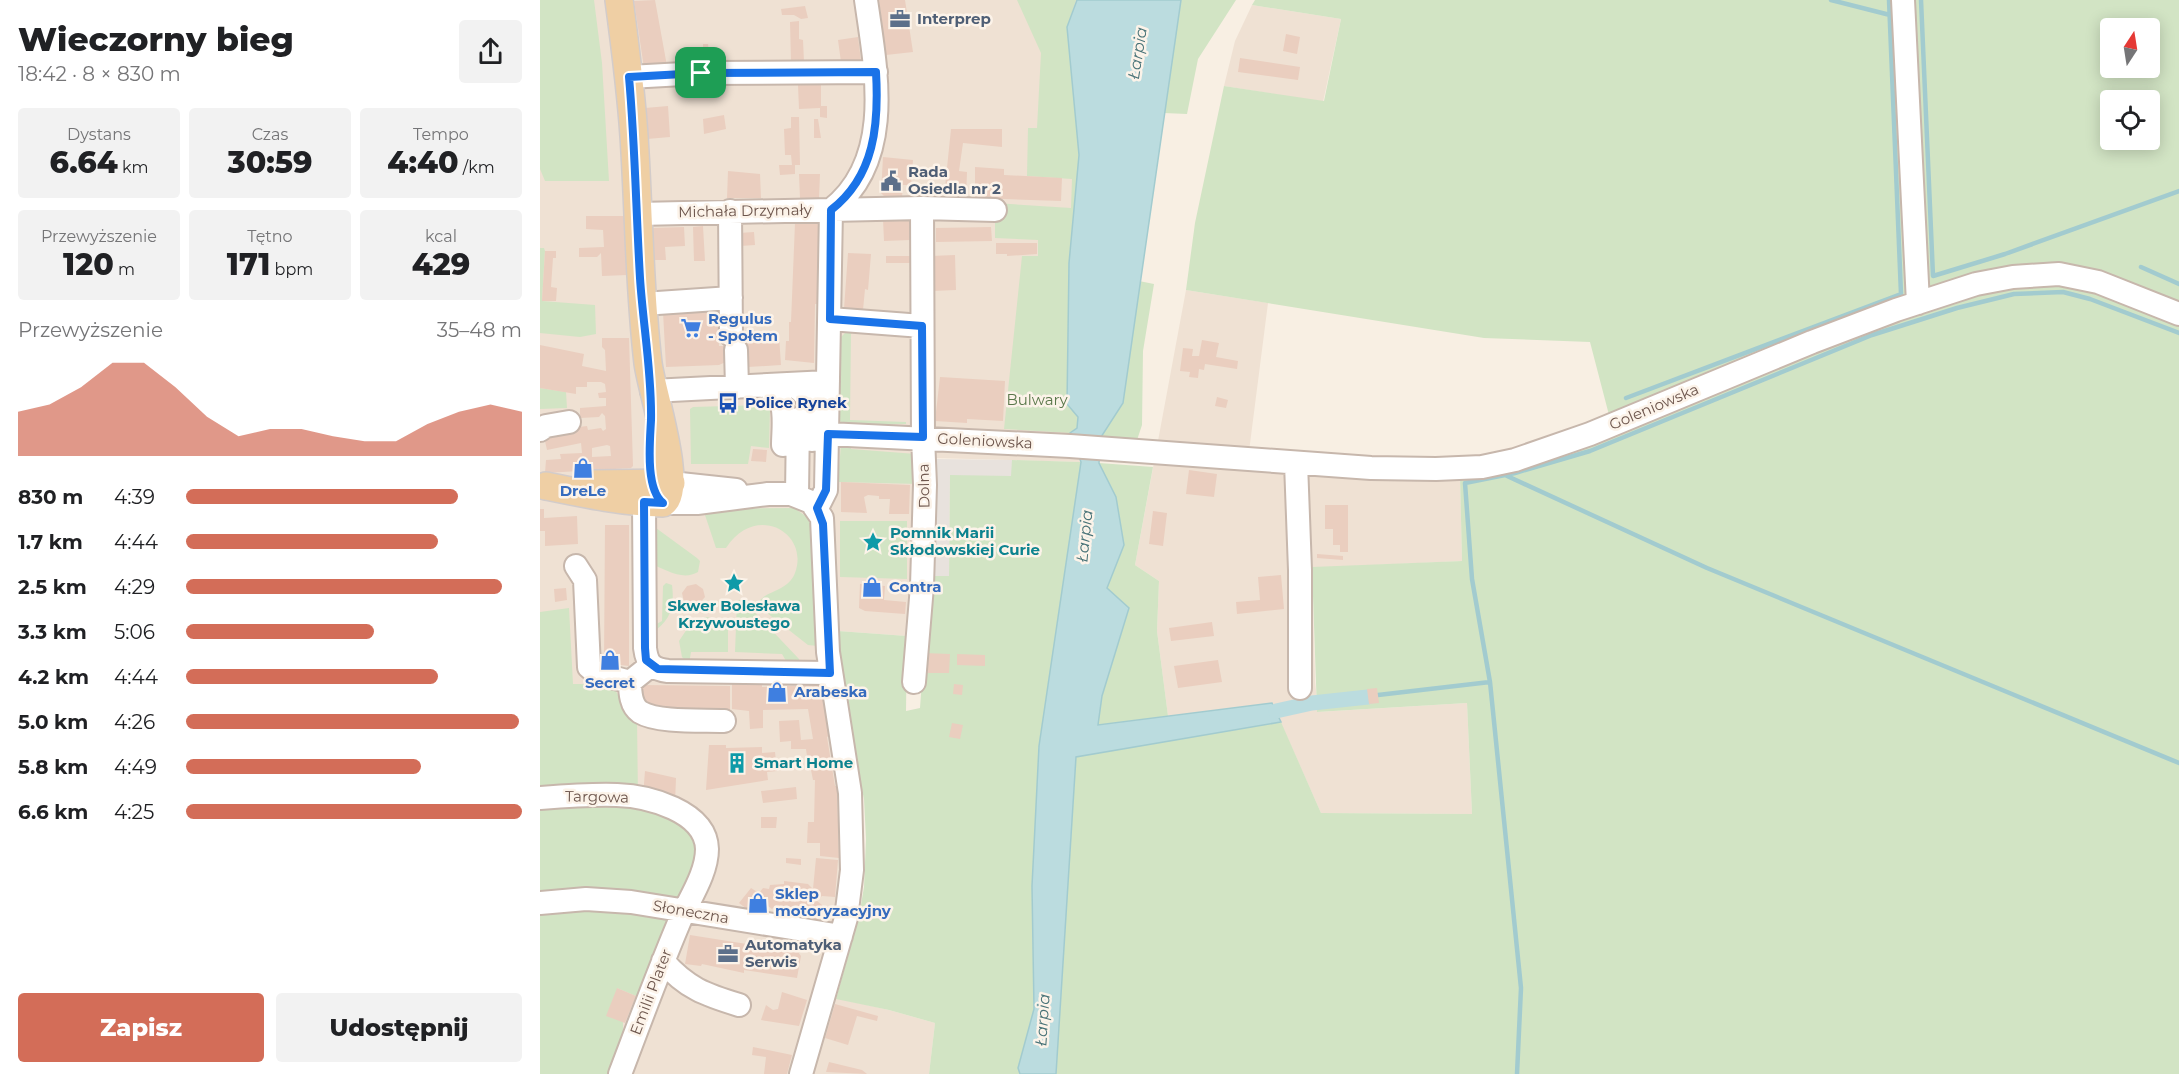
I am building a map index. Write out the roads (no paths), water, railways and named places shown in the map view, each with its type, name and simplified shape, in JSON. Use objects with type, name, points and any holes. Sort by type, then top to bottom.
[{"type":"main road","points":[[619,0],[629,77],[643,304],[652,391],[650,444],[658,493]]},
{"type":"main road","points":[[543,486],[624,483],[658,493]]},
{"type":"main road","points":[[543,486],[617,500],[658,493]]},
{"type":"street","points":[[830,673],[668,671],[650,666],[646,660],[645,648],[658,493],[697,503],[795,499],[826,490],[831,210],[847,198],[872,152],[876,72],[866,0]]},
{"type":"street","points":[[1903,0],[1918,303]]},
{"type":"street","points":[[629,77],[701,73],[876,72]]},
{"type":"street","name":"Michała Drzymały","points":[[638,214],[922,208],[995,210]]},
{"type":"street","name":"Dolna","points":[[914,682],[922,586],[926,485],[923,437],[922,208]]},
{"type":"street","points":[[730,211],[731,298],[737,387]]},
{"type":"street","name":"Goleniowska","points":[[828,434],[1110,448],[1296,463],[1436,469],[1482,467],[1515,460],[1590,434],[1812,342],[1976,284],[2013,277],[2059,274],[2098,282],[2179,314]]},
{"type":"street","points":[[643,304],[731,298]]},
{"type":"street","points":[[830,319],[922,326]]},
{"type":"street","points":[[652,391],[828,382]]},
{"type":"street","points":[[775,385],[805,393],[812,410],[795,499]]},
{"type":"street","points":[[540,430],[546,426],[569,422]]},
{"type":"street","points":[[1296,463],[1300,570],[1300,688]]},
{"type":"street","points":[[795,499],[823,524],[830,673],[848,776],[852,828],[852,884],[841,936],[801,1074]]},
{"type":"street","points":[[576,566],[585,580],[589,667],[596,673],[630,682]]},
{"type":"street","points":[[630,682],[650,666]]},
{"type":"street","points":[[630,682],[630,697],[639,711],[654,717],[724,721]]},
{"type":"street","name":"Targowa","points":[[540,798],[619,795],[662,804],[691,818],[701,829],[707,850],[705,866],[684,911]]},
{"type":"street","name":"Słoneczna","points":[[540,903],[558,900],[607,899],[841,936]]},
{"type":"street","name":"Emilii Plater","points":[[620,1074],[684,911]]},
{"type":"street","points":[[663,961],[678,978],[706,995],[739,1005]]},
{"type":"water","name":"Łarpia","points":[[1077,0],[1181,0],[1123,403],[1101,437],[1099,463],[1116,497],[1124,545],[1107,588],[1129,608],[1102,696],[1098,725],[1272,703],[1281,722],[1076,757],[1056,1074],[1020,1074],[1018,1068],[1034,1009],[1032,886],[1039,746],[1081,462],[1070,433],[1077,428],[1078,417],[1067,404],[1069,263],[1079,155],[1067,27]]},
{"type":"waterway","points":[[1831,0],[1890,15]]},
{"type":"waterway","points":[[1626,398],[1901,294],[1889,0]]},
{"type":"waterway","points":[[1921,0],[1933,276],[2005,254],[2179,191]]},
{"type":"waterway","points":[[2141,267],[2179,284]]},
{"type":"waterway","points":[[1378,695],[1490,682],[1472,579],[1465,483],[1515,473],[1590,451],[1872,335],[1957,308],[2014,294],[2063,292],[2090,299],[2179,333]]},
{"type":"waterway","points":[[1505,475],[1707,568],[2179,763]]},
{"type":"waterway","points":[[1490,682],[1521,988],[1517,1074]]},
{"type":"waterway","points":[[1276,711],[1312,703],[1368,697]]},
{"type":"place","name":"Interprep","points":[[900,19]]},
{"type":"place","name":"Rada Osiedla nr 2","points":[[891,181]]},
{"type":"place","name":"Regulus - Społem","points":[[691,328]]},
{"type":"place","name":"Police Rynek","points":[[728,403]]},
{"type":"place","name":"DreLe","points":[[583,468]]},
{"type":"place","name":"Pomnik Marii Skłodowskiej Curie","points":[[873,542]]},
{"type":"place","name":"Skwer Bolesława Krzywoustego","points":[[734,583]]},
{"type":"place","name":"Contra","points":[[872,587]]},
{"type":"place","name":"Secret","points":[[610,660]]},
{"type":"place","name":"Arabeska","points":[[777,692]]},
{"type":"place","name":"Smart Home","points":[[737,763]]},
{"type":"place","name":"Sklep motoryzacyjny","points":[[758,903]]},
{"type":"place","name":"Automatyka Serwis","points":[[728,954]]},
{"type":"park label","name":"Bulwary","points":[[1037,400]]}]
